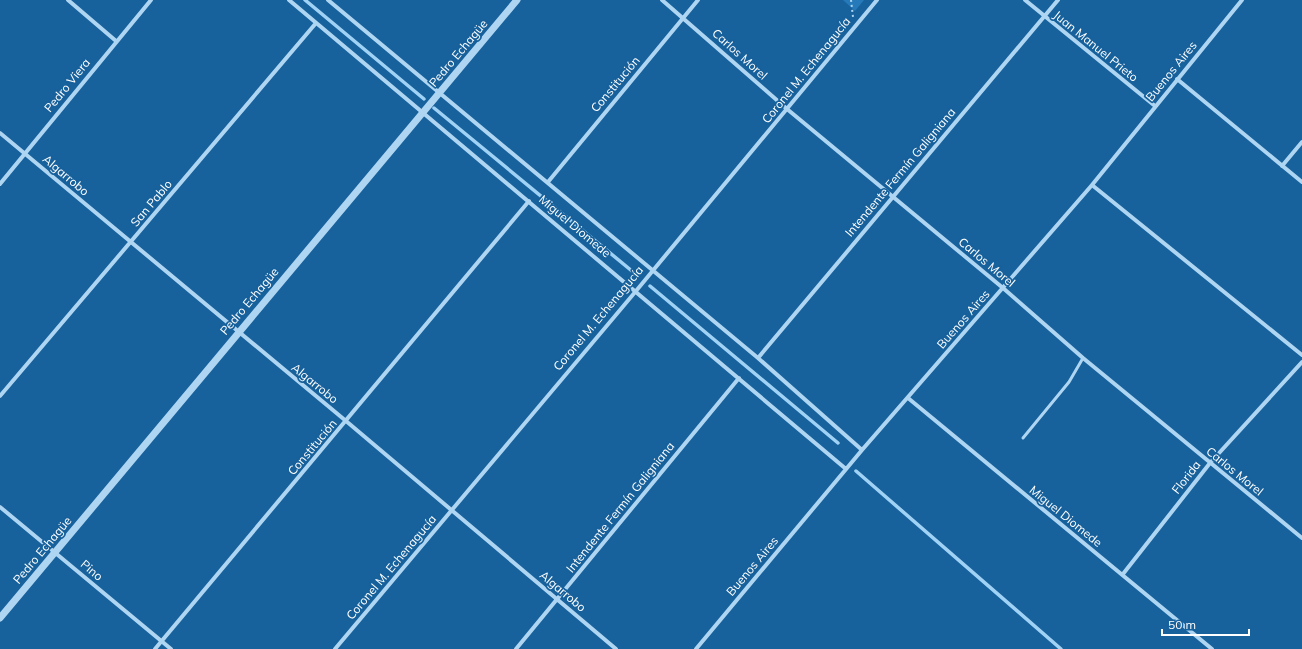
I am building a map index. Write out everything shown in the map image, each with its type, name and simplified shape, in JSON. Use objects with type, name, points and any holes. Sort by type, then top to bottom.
[{"type":"street","points":[[68,0],[116,41]]},
{"type":"street","name":"Pedro Viera","points":[[0,184],[151,0]]},
{"type":"street","name":"Miguel Diomede","points":[[289,0],[423,111],[846,469]]},
{"type":"street","name":"Miguel Diomede","points":[[328,0],[758,358],[862,450]]},
{"type":"street","name":"Pedro Echagüe","points":[[0,618],[237,332],[517,0]]},
{"type":"street","name":"Carlos Morel","points":[[662,0],[787,109],[1003,288],[1083,358],[1302,538]]},
{"type":"street","name":"Constitución","points":[[548,182],[698,0]]},
{"type":"street","name":"Coronel M. Echenagucía","points":[[335,649],[636,291],[652,269],[877,0]]},
{"type":"street","name":"Juan Manuel Prieto","points":[[1025,0],[1155,106]]},
{"type":"street","name":"Intendente Fermín Galigniana","points":[[758,358],[892,196],[1058,0]]},
{"type":"street","name":"Buenos Aires","points":[[696,649],[862,450],[1092,186],[1242,0]]},
{"type":"street","name":"San Pablo","points":[[0,396],[316,23]]},
{"type":"street","points":[[1177,79],[1302,182]]},
{"type":"street","name":"Algarrobo","points":[[0,133],[237,332],[346,421],[616,649]]},
{"type":"street","points":[[1282,166],[1302,142]]},
{"type":"street","points":[[1092,186],[1302,355]]},
{"type":"street","name":"Constitución","points":[[156,649],[529,201]]},
{"type":"street","name":"Florida","points":[[1123,574],[1210,463],[1302,362]]},
{"type":"street","name":"Intendente Fermín Galigniana","points":[[516,649],[739,378]]},
{"type":"street","name":"Miguel Diomede","points":[[908,398],[1212,649]]},
{"type":"street","name":"Pino","points":[[0,507],[171,649]]},
{"type":"lane","points":[[1023,438],[1069,382],[1083,358]]},
{"type":"path","points":[[851,0],[855,26]]},
{"type":"shaded area","points":[[843,0],[864,0],[855,11]]},
{"type":"waterway","points":[[305,0],[424,99]]},
{"type":"waterway","points":[[434,108],[638,276]]},
{"type":"waterway","points":[[650,286],[838,443]]},
{"type":"waterway","points":[[856,471],[1061,649]]}]
